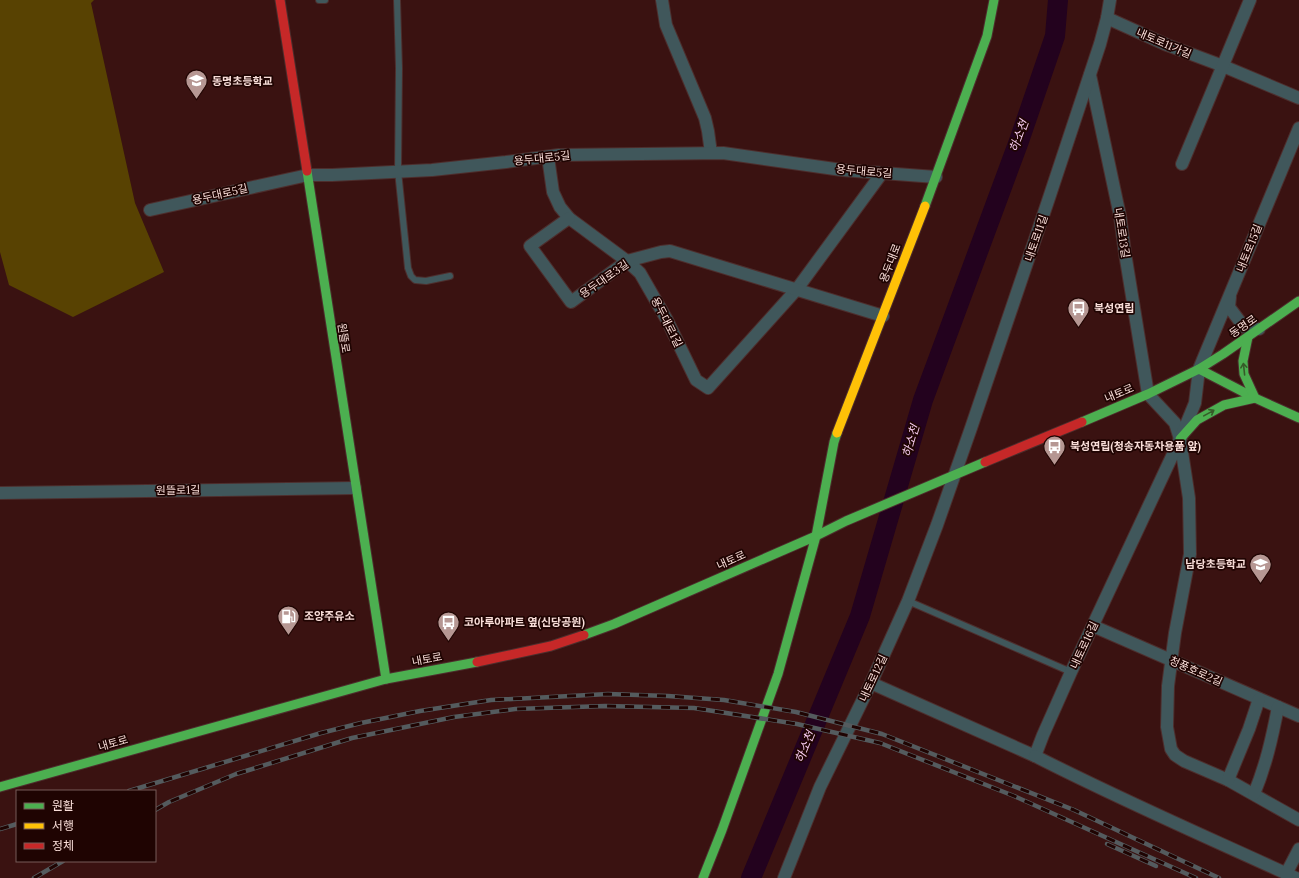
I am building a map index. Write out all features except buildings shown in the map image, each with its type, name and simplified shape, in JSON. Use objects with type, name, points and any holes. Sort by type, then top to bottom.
[{"type":"street","name":"원뜰로","points":[[280,0],[386,679]]},
{"type":"street","points":[[662,0],[666,25],[705,118],[711,153]]},
{"type":"street","name":"용두대로","points":[[703,878],[722,830],[778,674],[816,536],[834,442],[936,177],[986,36],[994,0]]},
{"type":"street","name":"내토로11길","points":[[950,477],[1048,201],[1107,18],[1110,0]]},
{"type":"street","points":[[1182,164],[1250,0]]},
{"type":"street","name":"내토로11가길","points":[[1107,18],[1167,45],[1223,66],[1299,98]]},
{"type":"street","name":"내토로13길","points":[[1090,73],[1120,216],[1148,394]]},
{"type":"street","name":"내토로15길","points":[[1199,369],[1299,128]]},
{"type":"street","name":"용두대로5길","points":[[150,210],[308,175],[432,170],[560,155],[723,152],[842,170],[936,177]]},
{"type":"street","name":"용두대로1길","points":[[548,157],[553,192],[560,207],[569,218],[627,261],[640,273],[667,320],[696,380],[708,388],[797,289]]},
{"type":"street","points":[[797,289],[882,173]]},
{"type":"street","name":"용두대로3길","points":[[569,218],[530,246],[571,302],[627,261],[670,251],[883,316]]},
{"type":"street","points":[[1230,296],[1229,307],[1234,316],[1244,327],[1260,329]]},
{"type":"street","name":"동명로","points":[[1199,369],[1224,354],[1299,301]]},
{"type":"street","points":[[1248,337],[1243,361],[1244,374],[1255,398]]},
{"type":"street","points":[[1199,369],[1255,398],[1299,418]]},
{"type":"street","name":"내토로","points":[[0,787],[386,679],[478,662],[551,646],[580,637],[614,624],[816,536],[846,521],[1148,394],[1199,369]]},
{"type":"street","name":"내토로16길","points":[[1035,756],[1071,672],[1180,439],[1195,403],[1199,369]]},
{"type":"street","points":[[1148,394],[1175,423],[1180,439],[1190,498],[1190,554],[1171,660],[1167,707],[1167,727],[1171,749],[1175,755],[1184,761],[1228,780],[1299,820]]},
{"type":"street","points":[[1180,439],[1197,420],[1224,405],[1255,398]]},
{"type":"street","name":"내토로12길","points":[[784,878],[820,787],[871,683],[908,601],[950,477]]},
{"type":"street","name":"원뜰로1길","points":[[0,493],[356,488]]},
{"type":"street","name":"청풍호로2길","points":[[1093,626],[1299,716]]},
{"type":"street","points":[[871,683],[1035,756],[1291,876],[1299,849]]},
{"type":"street","points":[[1228,780],[1249,729],[1259,699]]},
{"type":"street","points":[[1254,794],[1263,773],[1278,707]]},
{"type":"lane","points":[[319,0],[325,0]]},
{"type":"lane","points":[[397,0],[399,68],[398,172],[408,268],[411,276],[415,280],[426,281],[450,276]]},
{"type":"lane","points":[[908,601],[1071,672]]},
{"type":"shaded area","points":[[0,0],[94,0],[91,3],[135,203],[164,272],[73,317],[9,285],[0,252]]},
{"type":"waterway","name":"하소천","points":[[751,878],[860,616],[923,400],[1019,141],[1055,36],[1058,0]]},
{"type":"railway","points":[[132,790],[321,733],[420,711],[491,700],[608,694],[724,700],[796,712],[882,734],[1074,810],[1219,878]]},
{"type":"railway","points":[[156,809],[169,802],[236,774],[352,738],[454,717],[515,709],[605,706],[694,708],[797,724],[880,743],[1014,796],[1196,878]]},
{"type":"railway","points":[[0,829],[16,824]]},
{"type":"railway","points":[[1107,844],[1156,866]]},
{"type":"railway","points":[[34,878],[61,862]]},
{"type":"traffic: fast","points":[[925,206],[987,36],[994,0]]},
{"type":"traffic: fast","points":[[307,171],[386,679]]},
{"type":"traffic: fast","points":[[1199,369],[1299,301]]},
{"type":"traffic: fast","points":[[1180,439],[1197,420],[1224,405],[1255,398],[1244,374],[1243,361],[1248,337]]},
{"type":"traffic: fast","points":[[1082,422],[1148,394],[1199,369],[1255,398],[1299,418]]},
{"type":"traffic: fast","points":[[703,878],[722,830],[778,674],[816,536],[837,433]]},
{"type":"traffic: fast","points":[[584,635],[614,624],[816,536],[846,521],[985,462]]},
{"type":"traffic: fast","points":[[0,787],[386,679],[477,662]]},
{"type":"traffic: slow","points":[[837,433],[925,206]]},
{"type":"traffic: jam","points":[[280,0],[307,171]]},
{"type":"traffic: jam","points":[[985,462],[1082,422]]},
{"type":"traffic: jam","points":[[477,662],[551,646],[584,635]]},
{"type":"place","name":"동명초등학교","points":[[196,100]]},
{"type":"place","name":"북성연립","points":[[1079,328]]},
{"type":"place","name":"북성연립(청송자동차용품 앞)","points":[[1054,466]]},
{"type":"place","name":"남당초등학교","points":[[1261,584]]},
{"type":"place","name":"조양주유소","points":[[289,636]]},
{"type":"place","name":"코아루아파트 옆(신당공원)","points":[[448,642]]}]
